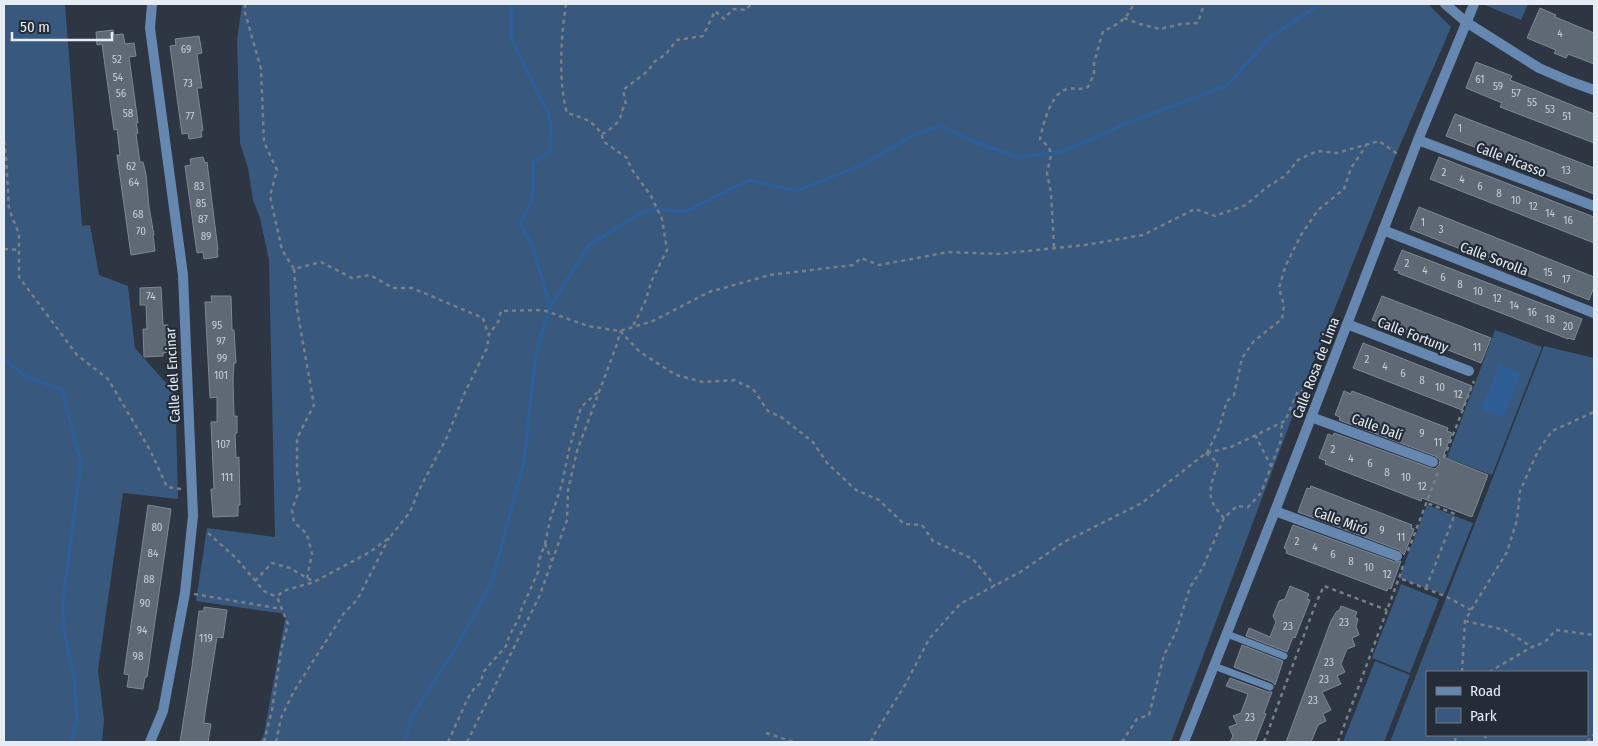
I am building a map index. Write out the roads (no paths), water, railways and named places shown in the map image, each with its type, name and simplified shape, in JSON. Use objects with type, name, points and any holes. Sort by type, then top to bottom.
[{"type":"street","name":"Calle del Encinar","points":[[150,742],[163,711],[185,592],[193,516],[182,275],[150,28],[152,4]]},
{"type":"street","points":[[1445,4],[1466,22],[1539,68],[1594,90]]},
{"type":"street","name":"Calle Rosa de Lima","points":[[1184,742],[1348,324],[1410,160],[1474,4]]},
{"type":"street","name":"Calle Picasso","points":[[1418,140],[1594,206]]},
{"type":"street","name":"Calle Sorolla","points":[[1383,230],[1594,312]]},
{"type":"street","name":"Calle Fortuny","points":[[1348,324],[1470,371]]},
{"type":"street","name":"Calle Dalí","points":[[1311,417],[1433,462]]},
{"type":"street","name":"Calle Miró","points":[[1275,511],[1397,556]]},
{"type":"lane","points":[[1227,634],[1284,656]]},
{"type":"lane","points":[[1214,666],[1270,687]]},
{"type":"waterway","points":[[511,4],[511,38],[548,112],[551,126],[550,151],[533,163],[534,180],[531,202],[520,223],[533,247],[550,307]]},
{"type":"waterway","points":[[404,742],[412,716],[457,646],[492,582],[524,461],[536,353],[550,307],[589,245],[641,213],[656,208],[687,211],[749,180],[796,191],[862,165],[915,134],[942,126],[972,141],[1017,157],[1064,151],[1125,124],[1228,85],[1268,39],[1320,4]]},
{"type":"waterway","points":[[4,359],[25,376],[62,390],[81,463],[62,607],[65,635],[74,678],[77,719],[71,742]]}]
